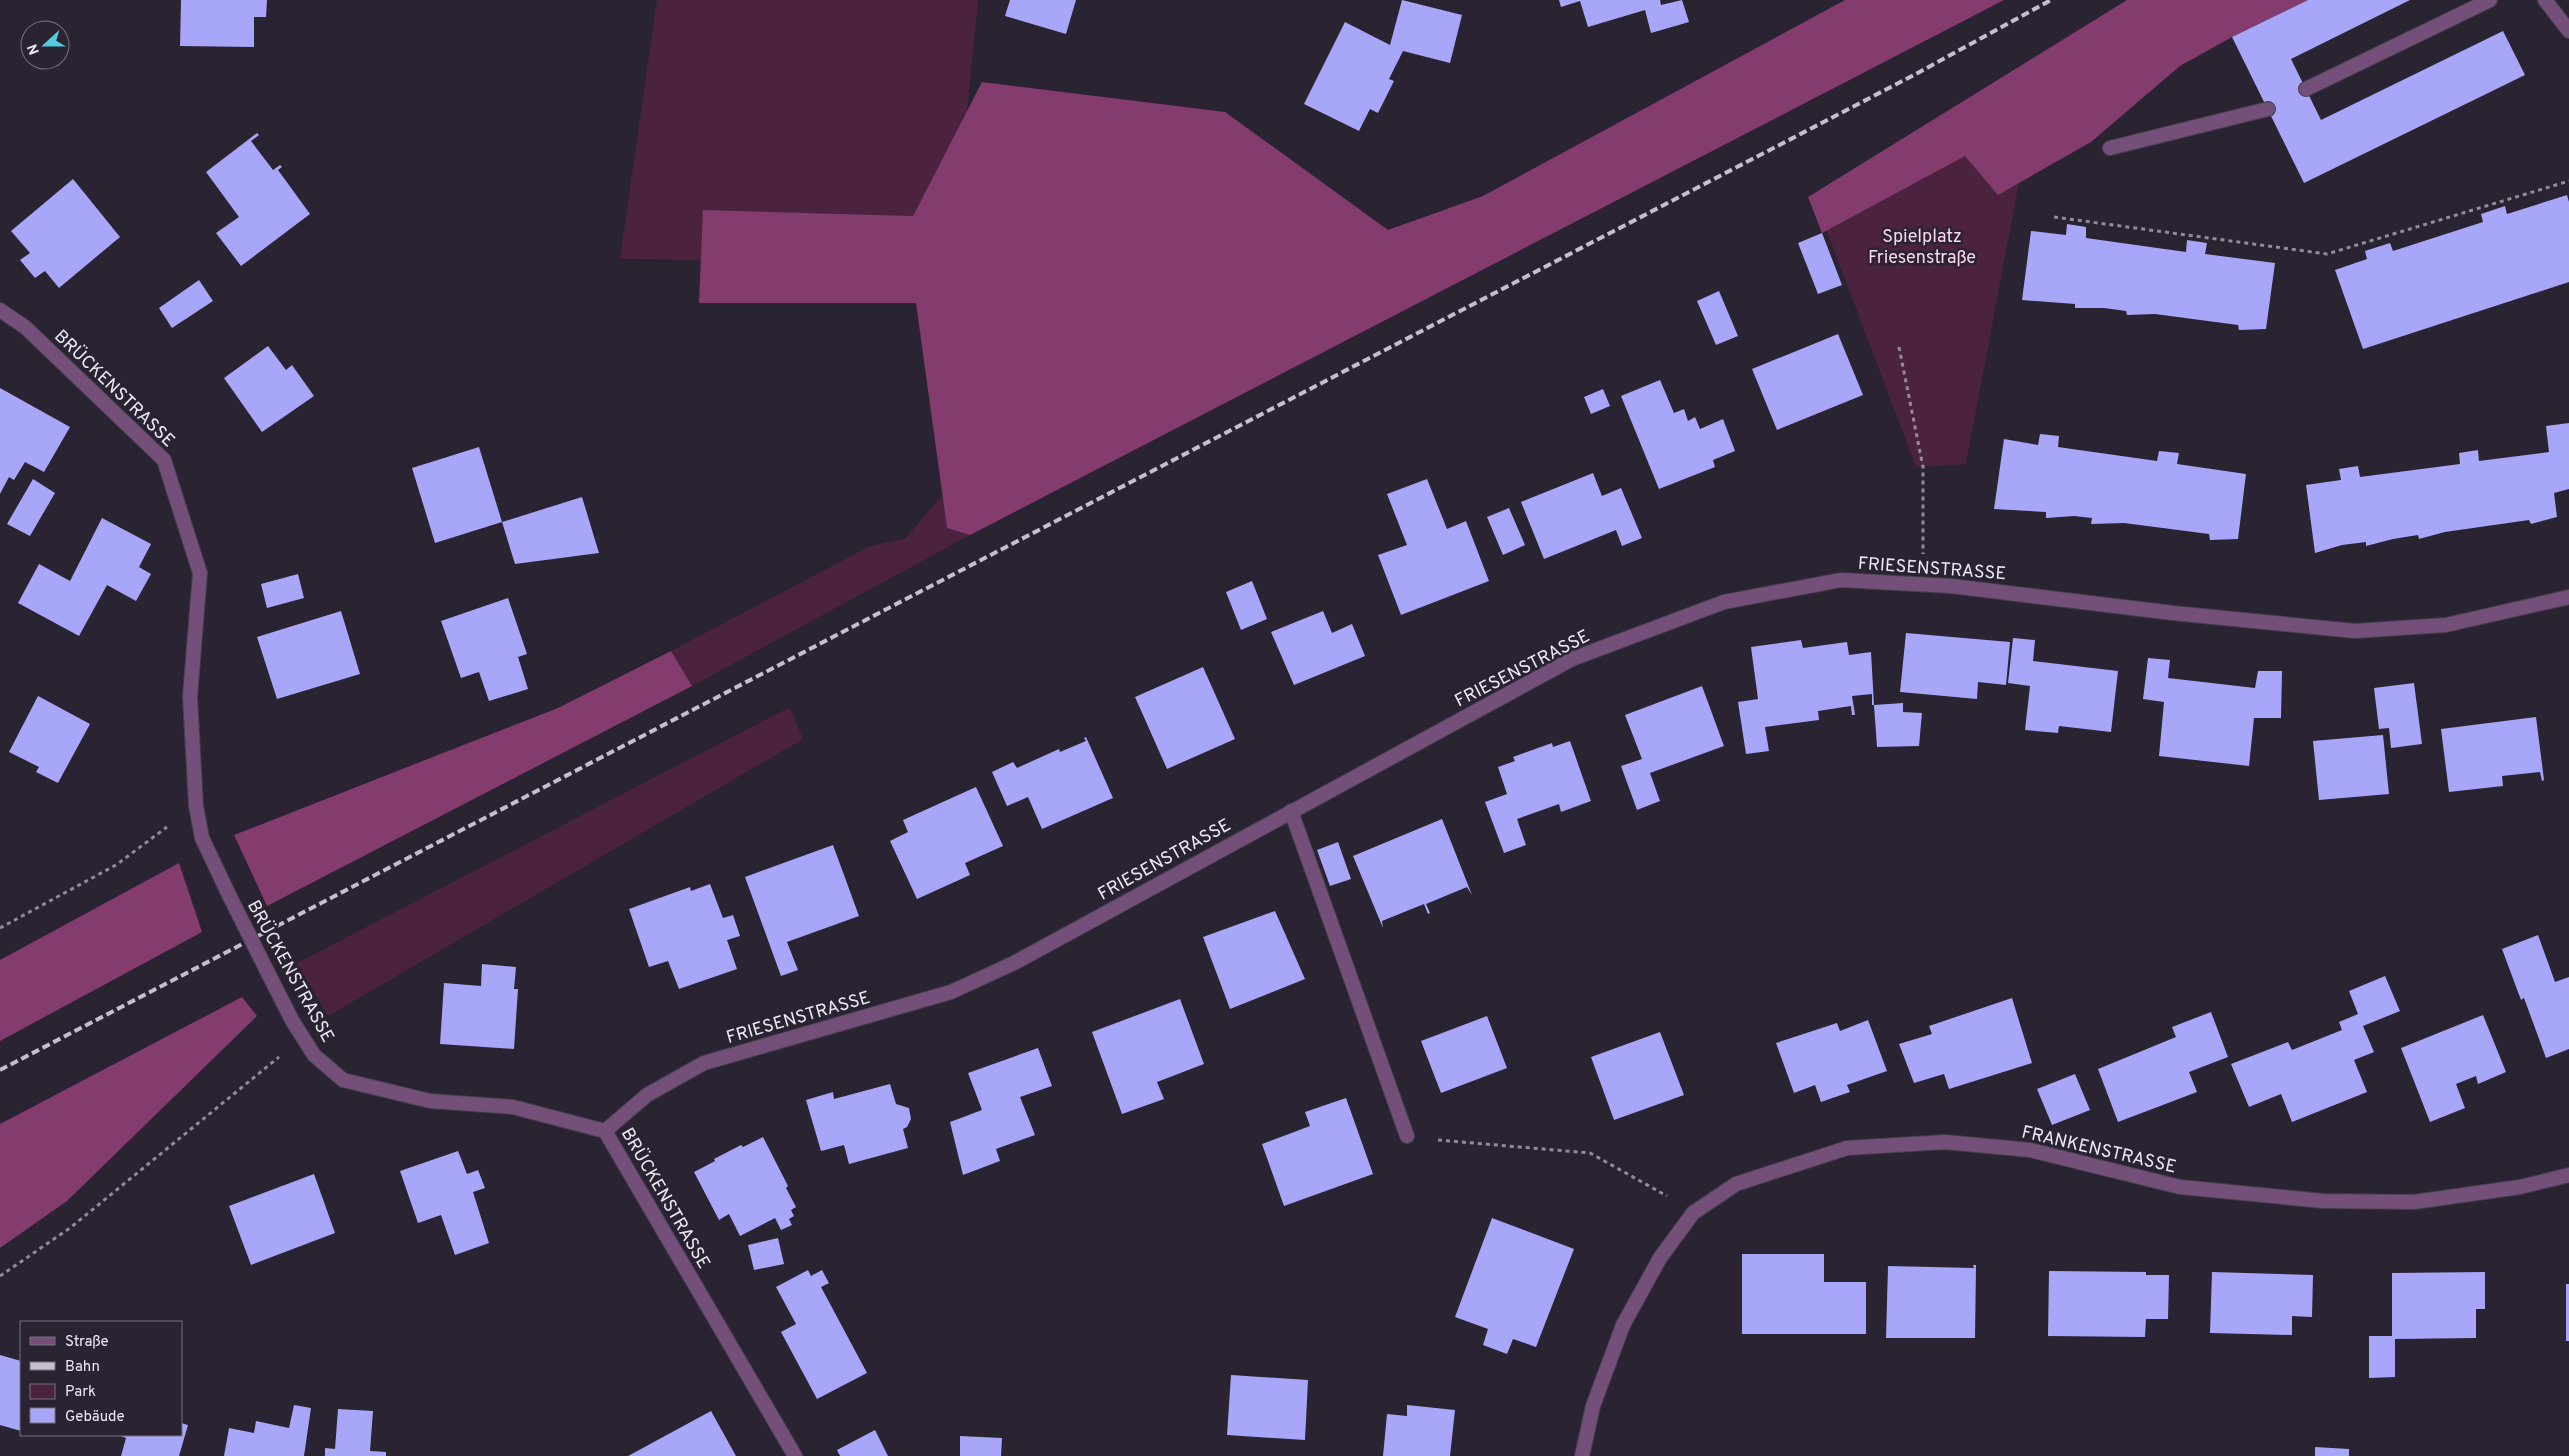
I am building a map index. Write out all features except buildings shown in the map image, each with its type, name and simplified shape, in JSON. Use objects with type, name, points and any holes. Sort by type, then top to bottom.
[{"type":"street","points":[[2306,89],[2490,0]]},
{"type":"street","points":[[2545,0],[2569,31]]},
{"type":"street","points":[[2110,148],[2268,108]]},
{"type":"street","name":"BRÜCKENSTRASSE","points":[[0,310],[25,327],[164,460],[200,573],[190,698],[196,806],[202,838],[266,969],[314,1055],[343,1080],[430,1101],[512,1107],[604,1131],[795,1456]]},
{"type":"street","name":"FRIESENSTRASSE","points":[[604,1131],[647,1095],[704,1064],[951,992],[1014,963],[1572,659],[1724,602],[1841,580],[1951,586],[2173,613],[2355,631],[2446,625],[2569,597]]},
{"type":"street","points":[[1291,811],[1407,1136]]},
{"type":"street","name":"FRANKENSTRASSE","points":[[1582,1456],[1593,1406],[1624,1325],[1660,1258],[1693,1213],[1736,1184],[1847,1148],[1945,1142],[2030,1150],[2180,1187],[2323,1201],[2414,1202],[2520,1187],[2569,1174]]},
{"type":"path","points":[[2054,217],[2327,254],[2569,181]]},
{"type":"path","points":[[1898,347],[1923,467],[1923,584]]},
{"type":"path","points":[[0,928],[116,865],[196,806]]},
{"type":"path","points":[[0,1276],[70,1228],[274,1060],[304,1040]]},
{"type":"path","points":[[1438,1140],[1590,1153],[1657,1190]]},
{"type":"green space","points":[[657,0],[978,0],[967,111],[913,216],[704,210],[701,260],[620,259]]},
{"type":"green space","name":"Spielplatz Friesenstraße","points":[[2035,97],[1966,464],[1916,467],[1817,205]]},
{"type":"green space","points":[[942,495],[947,528],[970,535],[692,686],[671,651],[870,546],[905,539]]},
{"type":"green space","points":[[790,707],[803,739],[328,1016],[297,963]]},
{"type":"shaded area","points":[[1845,0],[2004,0],[970,535],[947,528],[916,303],[699,303],[703,210],[913,216],[982,82],[1225,112],[1388,230],[1483,196]]},
{"type":"shaded area","points":[[2127,0],[2308,0],[2232,37],[2180,66],[2091,142],[1998,195],[1965,156],[1822,233],[1808,197]]},
{"type":"shaded area","points":[[671,651],[692,686],[267,906],[234,835],[558,708]]},
{"type":"shaded area","points":[[179,863],[202,932],[0,1041],[0,960]]},
{"type":"shaded area","points":[[242,997],[257,1016],[67,1201],[0,1248],[0,1124]]},
{"type":"railway","points":[[0,1070],[1914,75],[2051,0]]}]
